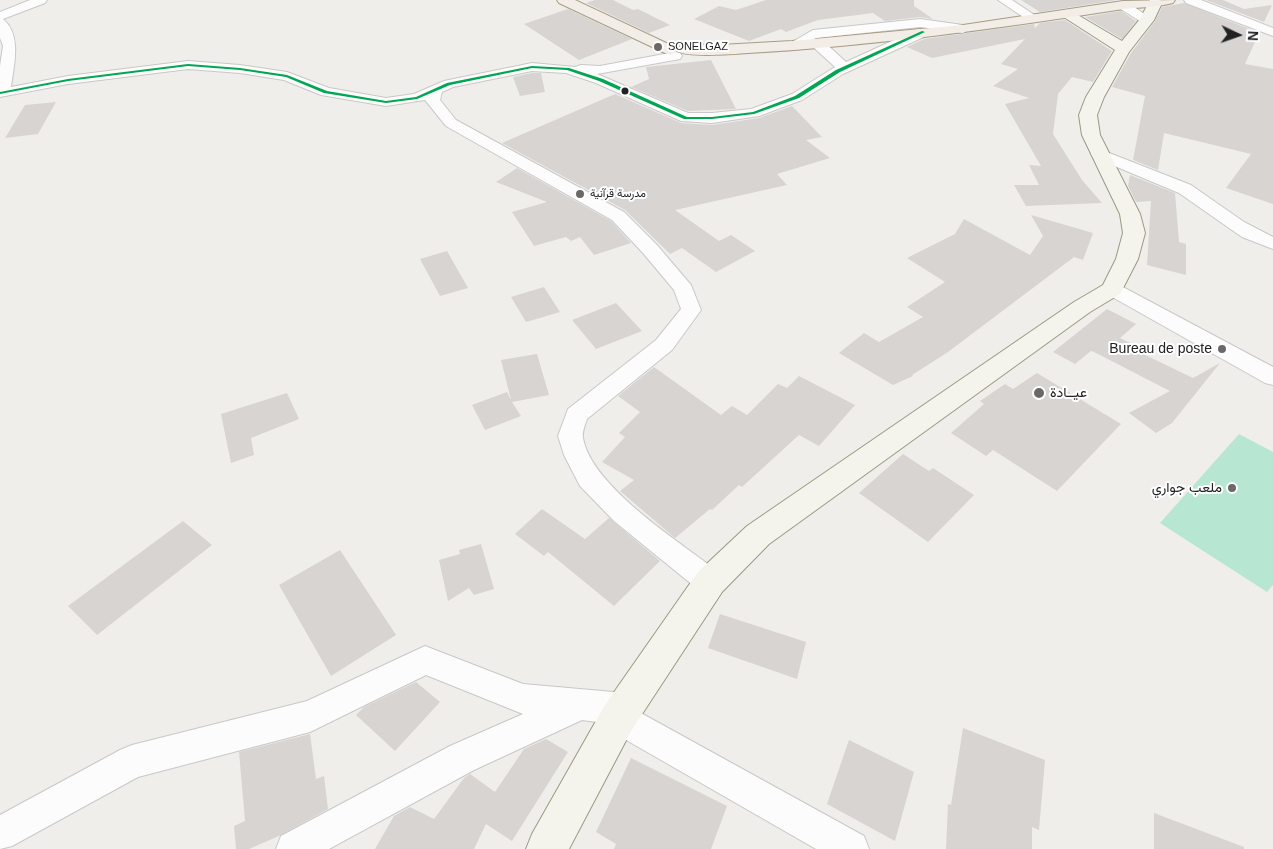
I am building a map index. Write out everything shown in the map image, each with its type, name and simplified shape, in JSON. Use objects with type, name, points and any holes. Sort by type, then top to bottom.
[{"type":"main road","points":[[564,0],[677,52],[792,46],[963,29],[1123,5],[1161,2]]},
{"type":"street","points":[[0,16],[41,0]]},
{"type":"street","points":[[1004,0],[1033,18]]},
{"type":"street","points":[[1190,0],[1273,32]]},
{"type":"street","points":[[547,849],[622,713],[710,582],[758,535],[1082,307],[1112,289],[1127,259],[1134,233],[1130,214],[1091,135],[1088,115],[1095,97],[1124,49],[1161,2]]},
{"type":"street","points":[[1123,5],[1147,20]]},
{"type":"street","points":[[1066,14],[1124,49]]},
{"type":"street","points":[[0,22],[10,46],[2,92],[68,80],[188,66],[240,69],[287,76],[326,92],[417,106],[441,113]]},
{"type":"street","points":[[792,46],[812,34],[920,23],[963,29]]},
{"type":"street","points":[[386,102],[417,98],[450,84],[532,67],[567,69],[600,75],[686,118],[712,118],[754,113],[797,97],[844,68],[923,32]]},
{"type":"street","points":[[817,43],[844,68]]},
{"type":"street","points":[[600,75],[677,52]]},
{"type":"street","points":[[436,89],[432,100],[441,113],[452,123],[527,167],[618,216],[650,249],[684,289],[691,310],[680,326],[664,345],[576,414],[570,436],[576,455],[589,479],[623,513],[710,582]]},
{"type":"street","points":[[1099,154],[1186,190],[1231,223],[1270,241]]},
{"type":"street","points":[[1112,289],[1273,377]]},
{"type":"street","points":[[0,834],[132,762],[310,716],[425,660],[523,699],[582,705],[622,713],[851,849]]},
{"type":"street","points":[[294,849],[462,758],[582,705]]},
{"type":"green space","name":"ملعب جواري","points":[[1239,434],[1273,452],[1273,585],[1267,592],[1160,523]]},
{"type":"building","points":[[595,0],[613,0],[633,10],[638,9],[670,25],[649,33],[586,3]]},
{"type":"building","points":[[766,0],[914,0],[914,6],[933,19],[920,17],[885,21],[873,13],[818,20],[786,32],[781,29],[749,41],[694,19],[719,6],[736,10]]},
{"type":"building","points":[[1021,0],[1117,0],[1040,12]]},
{"type":"building","points":[[1206,0],[1223,0],[1244,9],[1272,5],[1264,22]]},
{"type":"building","points":[[1184,3],[1259,33],[1245,64],[1273,69],[1273,204],[1226,188],[1251,154],[1164,133],[1158,170],[1133,160],[1145,96],[1112,87],[1131,53],[1155,21],[1162,7]]},
{"type":"building","points":[[568,9],[632,39],[579,60],[524,24]]},
{"type":"building","points":[[1121,11],[1136,21],[1122,39],[1085,17]]},
{"type":"building","points":[[1065,20],[1112,51],[1093,82],[1072,77],[1058,94],[1053,134],[1082,180],[1102,203],[1026,206],[1014,185],[1039,185],[1029,165],[1041,166],[1005,104],[1029,98],[993,86],[1018,69],[1001,64],[1025,39],[932,58],[907,47],[924,39],[1034,24],[1035,28],[1040,23]]},
{"type":"building","points":[[711,60],[736,109],[688,111],[631,87],[649,79],[646,67]]},
{"type":"building","points":[[541,73],[545,92],[520,96],[513,77]]},
{"type":"building","points":[[615,94],[681,123],[712,125],[759,118],[792,106],[822,137],[806,140],[830,158],[777,174],[787,185],[675,210],[719,241],[731,235],[755,251],[716,272],[682,248],[670,254],[625,210],[502,143]]},
{"type":"building","points":[[56,102],[38,134],[5,138],[25,105]]},
{"type":"building","points":[[517,168],[611,221],[631,243],[594,255],[580,237],[571,241],[566,237],[534,246],[512,212],[547,202],[496,182]]},
{"type":"building","points":[[1130,175],[1175,193],[1179,242],[1186,244],[1186,275],[1147,265],[1151,201],[1136,202],[1128,186]]},
{"type":"building","points":[[1031,215],[1093,233],[1083,260],[1074,257],[948,352],[913,376],[893,385],[839,353],[864,333],[879,342],[923,317],[907,307],[945,282],[907,258],[955,234],[964,219],[1030,255],[1043,236]]},
{"type":"building","points":[[447,251],[468,288],[440,296],[420,259]]},
{"type":"building","points":[[544,287],[560,312],[526,322],[511,297]]},
{"type":"building","points":[[616,303],[642,331],[596,349],[572,320]]},
{"type":"building","points":[[1107,309],[1136,324],[1120,338],[1138,347],[1135,350],[1193,378],[1220,363],[1172,423],[1156,433],[1129,413],[1170,391],[1091,351],[1075,364],[1053,352]]},
{"type":"building","points":[[537,354],[549,395],[512,402],[521,416],[485,430],[472,405],[507,392],[511,400],[501,360]]},
{"type":"building","points":[[654,367],[721,415],[732,406],[747,415],[778,384],[787,388],[799,376],[855,405],[819,446],[799,435],[742,487],[739,485],[712,510],[710,509],[675,538],[620,491],[634,480],[602,462],[625,437],[619,433],[640,412],[618,396]]},
{"type":"building","points":[[1037,373],[1121,424],[1057,491],[993,450],[986,456],[951,433],[984,404],[980,401],[1005,384],[1013,389]]},
{"type":"building","points":[[287,393],[299,419],[251,438],[254,455],[231,463],[221,414]]},
{"type":"building","points":[[903,454],[929,471],[933,468],[974,495],[928,542],[859,493]]},
{"type":"building","points":[[542,509],[585,539],[609,518],[660,561],[614,606],[548,552],[544,556],[515,534]]},
{"type":"building","points":[[183,521],[212,545],[97,635],[68,606]]},
{"type":"building","points":[[481,544],[494,589],[474,595],[469,588],[448,601],[439,560],[460,554],[459,550]]},
{"type":"building","points":[[340,550],[396,635],[331,676],[279,585]]},
{"type":"building","points":[[720,614],[806,642],[797,679],[708,648]]},
{"type":"building","points":[[416,682],[440,702],[395,751],[356,715],[364,707]]},
{"type":"building","points":[[963,728],[1045,760],[1039,830],[1032,827],[1032,849],[946,849],[948,804],[951,805]]},
{"type":"building","points":[[310,734],[316,779],[324,776],[328,809],[279,836],[249,849],[236,849],[234,826],[245,821],[239,752]]},
{"type":"building","points":[[546,739],[568,752],[512,841],[486,824],[474,849],[375,849],[394,816],[410,807],[434,819],[464,778],[470,774],[495,792],[524,749]]},
{"type":"building","points":[[849,740],[914,772],[895,841],[827,804]]},
{"type":"building","points":[[631,758],[727,806],[711,849],[614,849],[616,844],[596,832]]},
{"type":"building","points":[[1154,813],[1244,847],[1244,849],[1154,849]]},
{"type":"transit line","points":[[0,93],[68,80],[188,65],[240,69],[287,76],[326,92],[386,102],[417,98],[449,84],[532,67],[567,69],[601,80],[686,118],[712,118],[754,113],[797,97],[838,71],[923,32]]},
{"type":"place","name":"SONELGAZ","points":[[658,47]]},
{"type":"place","name":"مدرسة قرآنية","points":[[580,194]]},
{"type":"place","name":"Bureau de poste","points":[[1222,349]]},
{"type":"place","name":"عيــادة","points":[[1039,393]]},
{"type":"place","name":"ملعب جواري","points":[[1232,488]]}]
